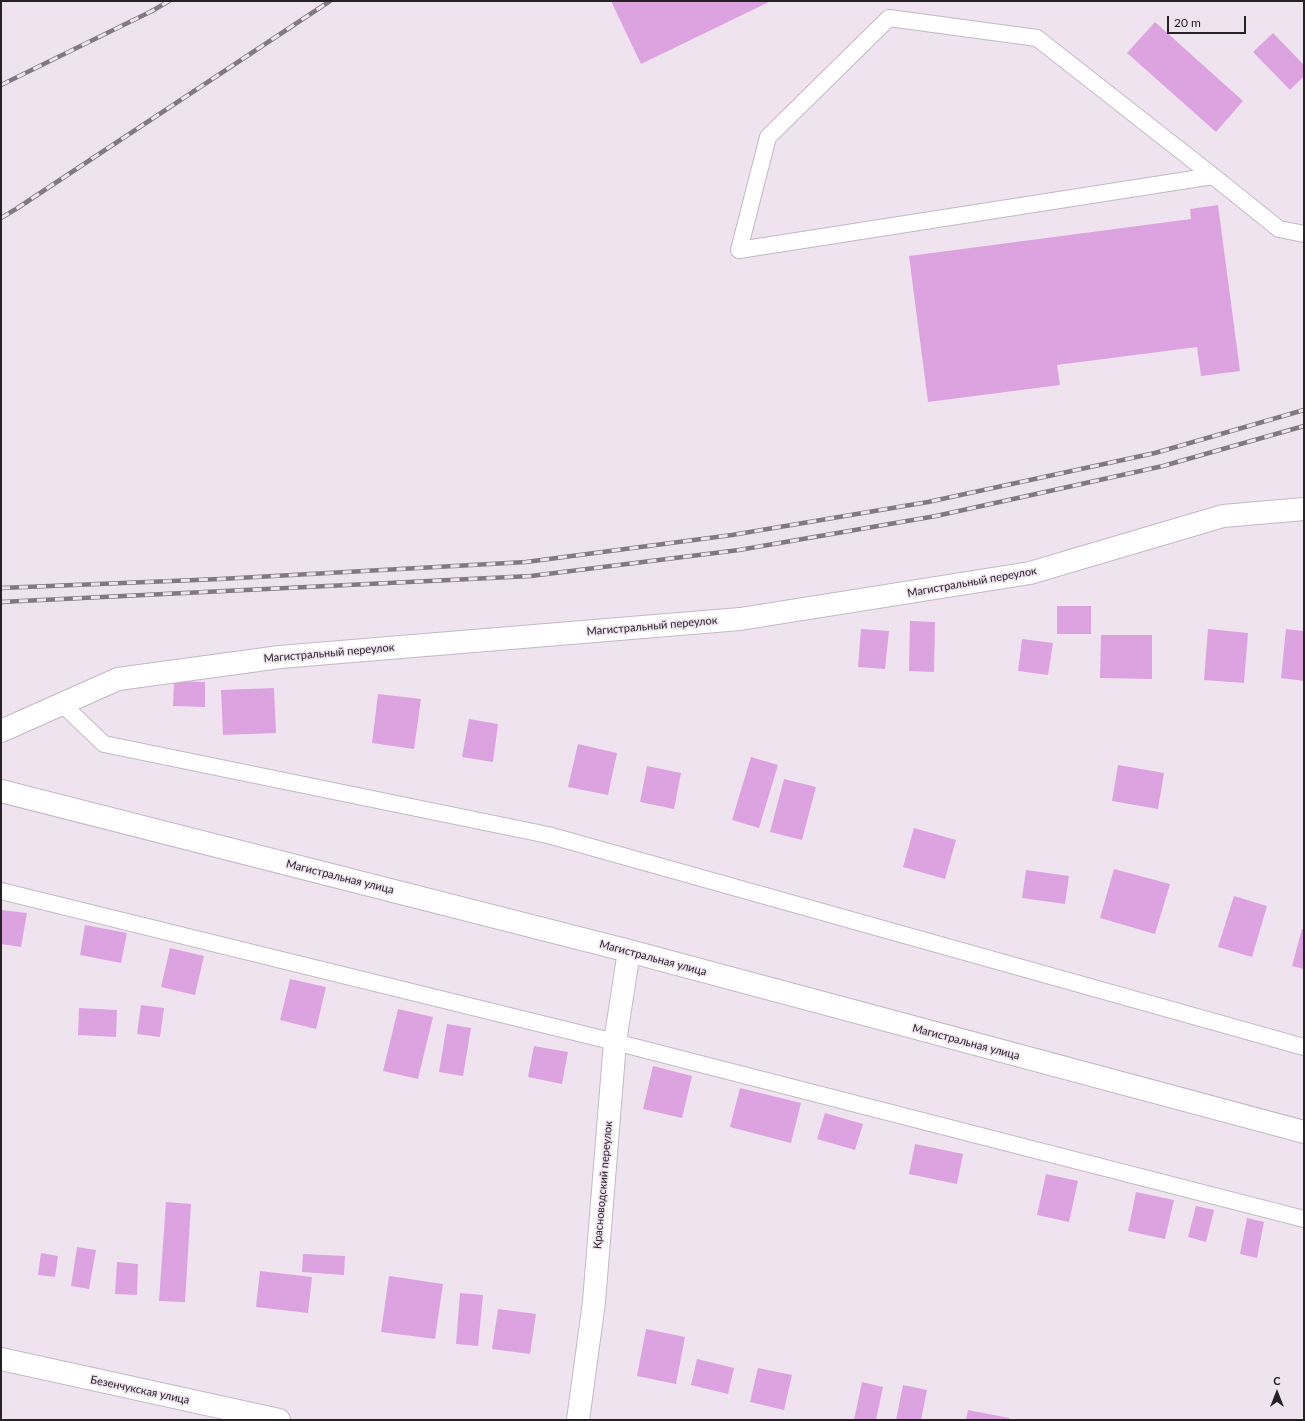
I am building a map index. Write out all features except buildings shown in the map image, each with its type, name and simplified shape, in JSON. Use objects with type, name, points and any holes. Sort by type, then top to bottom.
[{"type":"street","name":"Магистральный переулок","points":[[1,731],[118,679],[280,657],[740,619],[1022,575],[1223,516],[1304,509]]},
{"type":"street","name":"Магистральная улица","points":[[1,791],[629,951],[1304,1132]]},
{"type":"street","name":"Красноводский переулок","points":[[578,1420],[594,1302],[615,1042],[629,951]]},
{"type":"street","name":"Безенчукская улица","points":[[1,1359],[279,1420]]},
{"type":"lane","points":[[1213,176],[739,250],[768,137],[889,18],[1037,38],[1213,176],[1279,229],[1304,234]]},
{"type":"lane","points":[[62,704],[104,744],[548,835],[1304,1047]]},
{"type":"lane","points":[[1,891],[615,1042],[1304,1219]]},
{"type":"railway","points":[[1,85],[152,11],[169,1]]},
{"type":"railway","points":[[1,218],[330,1]]},
{"type":"railway","points":[[1,588],[220,579],[526,562],[732,535],[928,502],[1155,453],[1304,410]]},
{"type":"railway","points":[[1,602],[531,576],[739,550],[936,516],[1163,466],[1304,426]]}]
